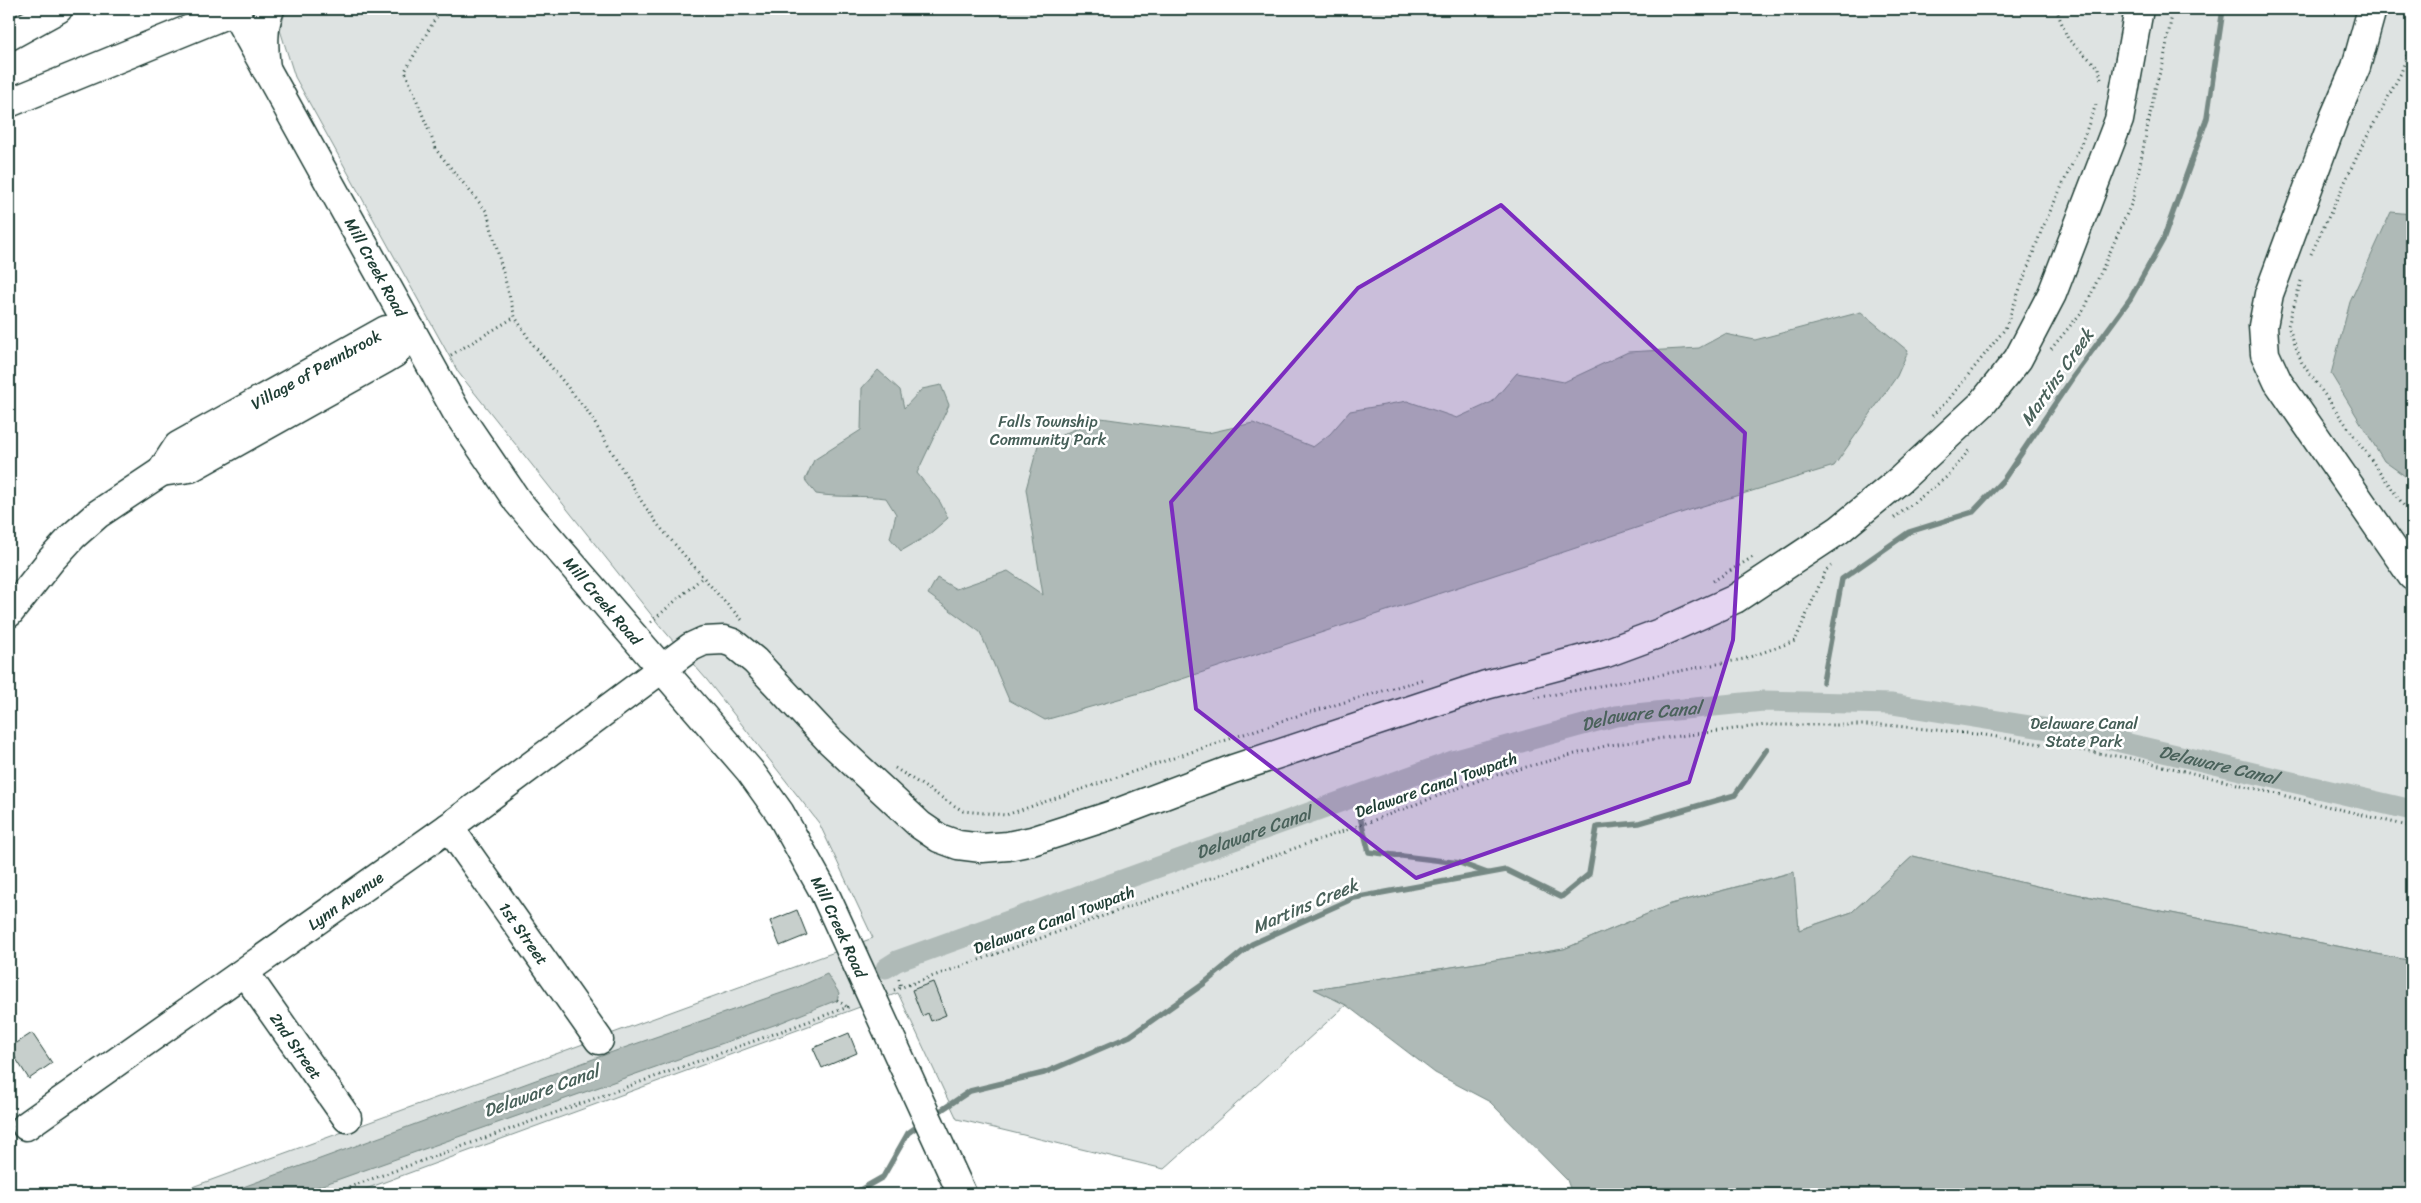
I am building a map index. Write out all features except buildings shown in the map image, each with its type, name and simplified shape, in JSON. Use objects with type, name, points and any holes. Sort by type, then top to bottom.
[{"type":"main road","points":[[9,36],[58,9]]},
{"type":"main road","points":[[266,69],[265,29],[270,9]]},
{"type":"main road","name":"Lynn Avenue","points":[[26,1126],[245,973],[448,827],[691,647],[704,641],[724,640],[733,643],[755,661],[830,741],[920,824],[939,838],[958,845],[982,848],[1008,846],[1049,835],[1109,816],[1233,769],[1486,685],[1606,653],[1660,633],[1735,600],[1839,530],[1901,479],[1982,404],[2018,359],[2052,294],[2119,120],[2139,9]]},
{"type":"main road","points":[[2372,9],[2356,66],[2334,118],[2270,294],[2263,326],[2265,354],[2278,382],[2412,576]]},
{"type":"main road","points":[[9,103],[233,10]]},
{"type":"main road","name":"Mill Creek Road","points":[[233,10],[456,411],[518,502],[750,771],[796,839],[824,892],[920,1098],[962,1194]]},
{"type":"main road","name":"Village of Pennbrook","points":[[9,613],[51,560],[98,514],[161,472],[190,468],[390,356],[395,353],[411,330]]},
{"type":"main road","name":"1st Street","points":[[448,827],[598,1040]]},
{"type":"main road","name":"2nd Street","points":[[245,973],[347,1118]]},
{"type":"path","points":[[443,9],[435,19],[405,71],[437,152],[487,212],[515,317],[531,342],[588,412],[642,502],[659,526],[702,577],[749,626]]},
{"type":"path","points":[[2056,9],[2068,38],[2100,68],[2102,87]]},
{"type":"path","points":[[2156,84],[2163,64],[2173,9]]},
{"type":"path","points":[[2309,257],[2362,146],[2401,73],[2412,40]]},
{"type":"path","points":[[1928,420],[1949,399],[2005,329],[2042,229],[2080,147],[2099,96]]},
{"type":"path","points":[[2303,274],[2288,326],[2302,363],[2412,517]]},
{"type":"path","points":[[431,367],[515,317]]},
{"type":"path","points":[[1705,585],[1760,552]]},
{"type":"path","points":[[634,637],[702,577]]},
{"type":"path","points":[[888,761],[895,768],[963,811],[1006,815],[1297,716],[1427,678]]},
{"type":"path","name":"Delaware Canal Towpath","points":[[899,979],[901,988],[1369,822],[1484,778],[1609,745],[1766,725],[1877,725],[1985,734],[2135,760],[2412,827]]},
{"type":"path","points":[[330,1194],[847,1007],[837,1000]]},
{"type":"highlighted area","points":[[1501,205],[1745,433],[1733,640],[1689,782],[1416,878],[1196,709],[1171,502],[1358,288]]},
{"type":"green space","name":"Falls Township Community Park","points":[[286,9],[2412,9],[2412,961],[2036,886],[1913,856],[1852,912],[1799,930],[1793,872],[1671,904],[1564,949],[1315,989],[1346,1005],[1164,1169],[957,1119],[898,993],[352,1194],[173,1194],[873,938],[819,823],[707,680],[661,627],[458,372],[295,77],[280,30]]},
{"type":"water","points":[[2391,212],[2412,214],[2412,481],[2384,461],[2331,374],[2350,302]]},
{"type":"water","points":[[1861,312],[1908,351],[1897,376],[1834,466],[1693,509],[1143,692],[1045,720],[1009,700],[980,632],[928,594],[937,578],[956,589],[1008,571],[1043,595],[1026,489],[1038,445],[1101,418],[1208,433],[1253,423],[1313,447],[1330,434],[1350,411],[1407,401],[1457,418],[1492,402],[1517,373],[1564,382],[1628,352],[1699,348],[1725,334],[1755,340]]},
{"type":"water","points":[[878,370],[900,390],[904,408],[922,389],[941,385],[949,405],[917,473],[940,502],[948,518],[927,536],[901,551],[890,538],[896,514],[886,498],[816,494],[805,480],[814,460],[861,430],[862,388]]},
{"type":"water","points":[[1913,856],[2036,886],[2412,961],[2412,1194],[1572,1194],[1567,1180],[1490,1102],[1435,1073],[1346,1005],[1314,989],[1564,949],[1671,904],[1794,872],[1799,930],[1852,912]]},
{"type":"water","points":[[827,974],[839,993],[837,1000],[777,1024],[297,1194],[224,1194],[618,1050],[796,988]]},
{"type":"waterway","name":"Martins Creek","points":[[1823,682],[1842,579],[1909,532],[1973,512],[2004,479],[2073,377],[2130,299],[2163,240],[2207,118],[2223,9]]},
{"type":"waterway","name":"Delaware Canal","points":[[886,968],[897,961],[1456,760],[1616,716],[1763,701],[1892,704],[2099,737],[2412,810]]},
{"type":"waterway","name":"Martins Creek","points":[[934,1115],[970,1091],[1044,1073],[1130,1036],[1202,985],[1252,944],[1354,898],[1506,870],[1561,897],[1589,874],[1597,827],[1639,823],[1735,795],[1767,749]]},
{"type":"waterway","points":[[1355,797],[1369,852],[1460,863],[1487,873]]},
{"type":"waterway","name":"Martins Creek","points":[[853,1194],[883,1177],[908,1133],[922,1123]]},
{"type":"park label","name":"Delaware Canal State Park","points":[[2084,732]]}]
